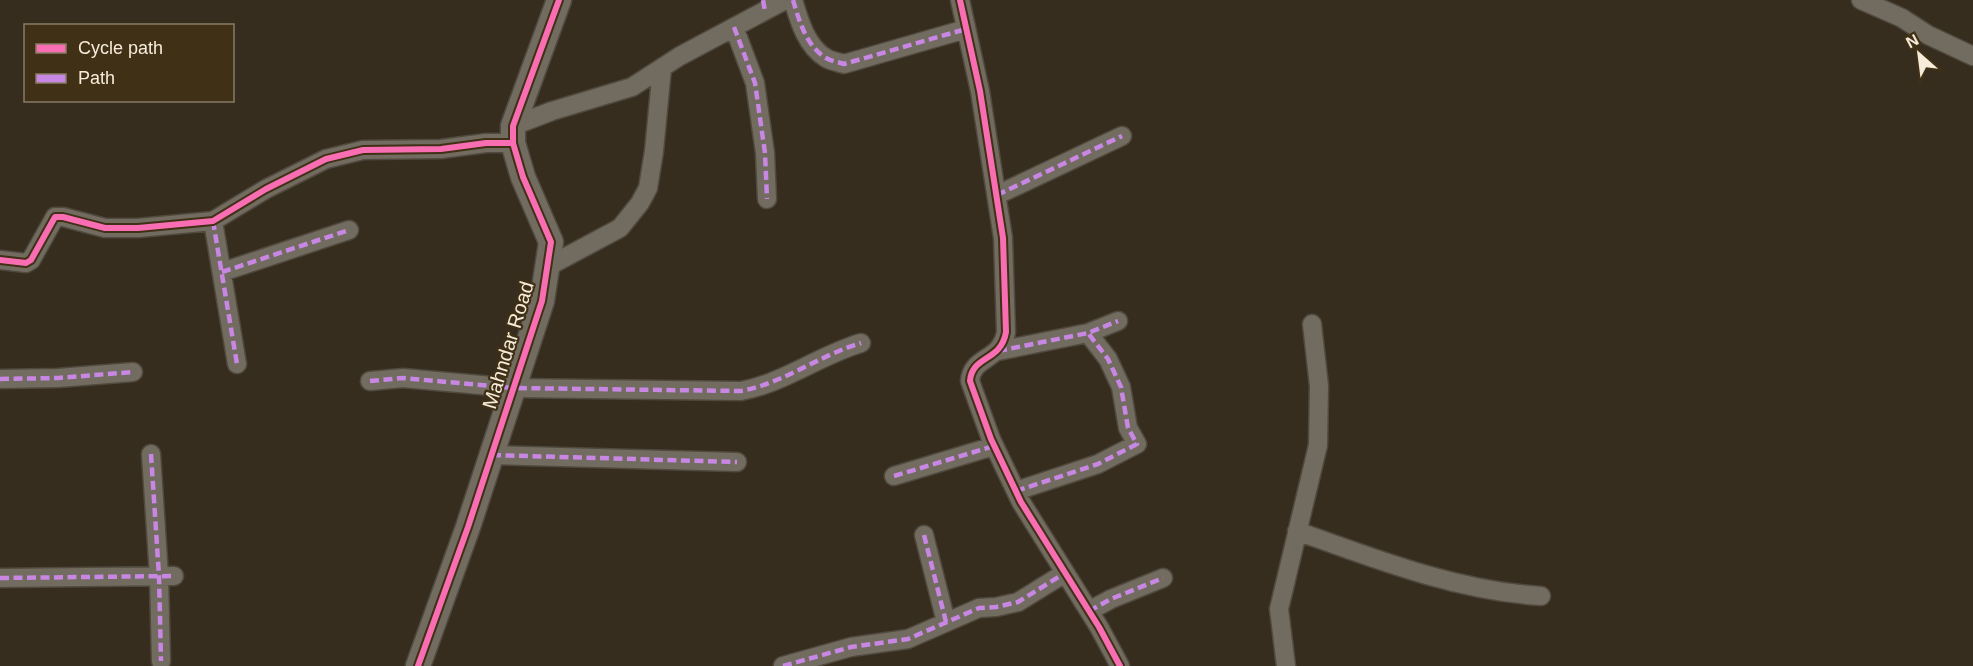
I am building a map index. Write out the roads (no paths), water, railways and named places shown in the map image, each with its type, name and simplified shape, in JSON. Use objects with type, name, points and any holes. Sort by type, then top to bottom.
[{"type":"street","points":[[513,135],[559,0]]},
{"type":"street","points":[[0,260],[26,263],[31,260],[55,217],[105,228],[138,228],[213,221],[275,184],[326,159],[363,150],[441,149],[486,143],[513,135],[552,111],[632,87],[680,56],[734,27],[764,5],[785,0]]},
{"type":"street","points":[[793,0],[799,22],[814,47],[826,58],[844,64],[966,29]]},
{"type":"street","points":[[960,0],[980,91],[1003,238],[1006,332],[1004,344],[976,366],[971,373],[970,381],[994,446],[1016,491],[1120,666]]},
{"type":"street","points":[[1861,0],[1902,18],[1928,35],[1973,56]]},
{"type":"street","points":[[734,27],[754,83],[765,153],[767,199]]},
{"type":"street","points":[[547,267],[620,228],[644,195],[648,188],[654,151],[662,68]]},
{"type":"street","name":"Mahndar Road","points":[[418,666],[468,527],[542,301],[551,242],[523,177],[513,135]]},
{"type":"street","points":[[996,195],[1122,136]]},
{"type":"street","points":[[213,221],[237,364]]},
{"type":"street","points":[[222,272],[349,230]]},
{"type":"street","points":[[998,351],[1088,333],[1118,321]]},
{"type":"street","points":[[1286,666],[1279,609],[1318,445],[1319,386],[1312,324]]},
{"type":"street","points":[[1016,491],[1098,464],[1137,444],[1128,428],[1121,387],[1108,359],[1088,333]]},
{"type":"street","points":[[370,381],[403,378],[514,388],[741,391],[768,384],[826,355],[861,343]]},
{"type":"street","points":[[0,379],[58,378],[133,372]]},
{"type":"street","points":[[894,476],[994,446]]},
{"type":"street","points":[[151,454],[167,576],[161,661]]},
{"type":"street","points":[[492,455],[736,462]]},
{"type":"street","points":[[1297,531],[1368,557],[1471,586],[1541,596]]},
{"type":"street","points":[[924,535],[946,622]]},
{"type":"street","points":[[783,666],[851,647],[908,639],[979,608],[1018,602],[1065,573]]},
{"type":"street","points":[[0,578],[167,576]]},
{"type":"street","points":[[1089,611],[1111,599],[1163,578]]}]
